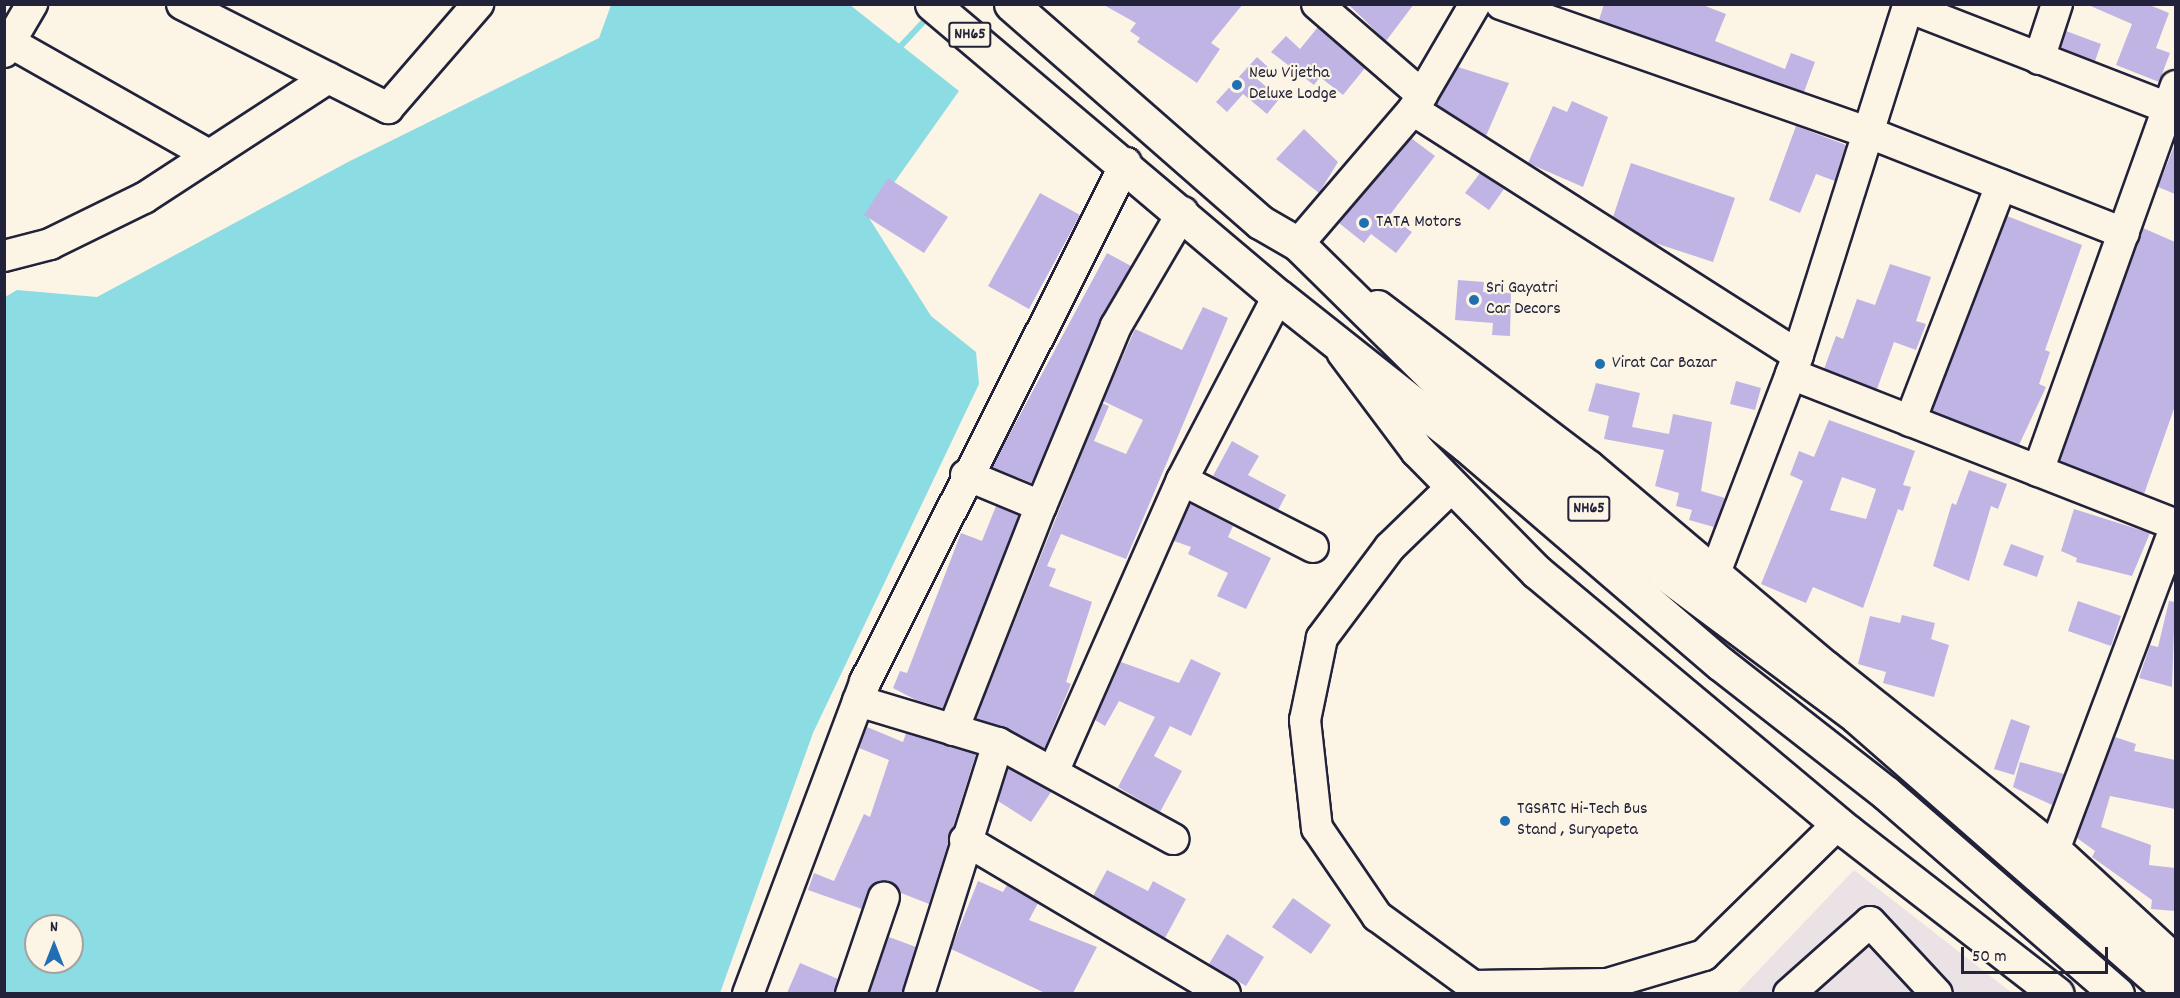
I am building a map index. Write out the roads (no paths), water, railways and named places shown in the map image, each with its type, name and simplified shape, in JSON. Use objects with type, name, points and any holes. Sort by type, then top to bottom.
[{"type":"main road","name":"NH65","points":[[932,4],[1126,163],[1278,296],[1339,344],[1712,656],[1886,792],[2117,993]]},
{"type":"main road","name":"NH65","points":[[1014,7],[1260,222],[1298,244],[1438,382],[1667,575],[1856,716],[2173,993]]},
{"type":"main road","points":[[1298,244],[1588,467],[2054,850],[2175,962]]},
{"type":"main road","points":[[1339,344],[1374,399],[1453,486],[1538,572],[1838,824],[2057,993]]},
{"type":"street","points":[[32,4],[6,44],[209,155]]},
{"type":"street","points":[[182,4],[388,108],[478,4]]},
{"type":"street","points":[[1317,4],[1418,102],[1795,365],[1910,421],[2175,526],[2054,850]]},
{"type":"street","points":[[1298,244],[1418,102],[1475,4]]},
{"type":"street","points":[[1501,4],[1867,132],[2124,233]]},
{"type":"street","points":[[2039,59],[2057,4]]},
{"type":"street","points":[[1715,573],[1795,365],[1867,132],[1909,6],[2039,59],[2172,97],[2038,471]]},
{"type":"street","points":[[4,256],[71,234],[144,198],[328,78]]},
{"type":"street","points":[[748,993],[858,701],[966,475],[1126,163]]},
{"type":"street","points":[[1910,421],[2001,184]]},
{"type":"street","points":[[953,730],[1041,506],[1116,326],[1183,212]]},
{"type":"street","points":[[1054,770],[1182,480],[1278,296]]},
{"type":"street","points":[[966,475],[1041,506]]},
{"type":"street","points":[[1182,480],[1313,548]]},
{"type":"street","points":[[1453,486],[1390,548],[1322,638],[1305,720],[1317,828],[1377,916],[1473,986],[1606,984],[1704,955],[1838,824]]},
{"type":"street","points":[[858,701],[998,743],[1054,770],[1173,839]]},
{"type":"street","points":[[919,993],[965,840],[998,743]]},
{"type":"street","points":[[965,840],[1226,993]]},
{"type":"street","points":[[851,993],[884,897]]},
{"type":"street","points":[[1789,993],[1870,922],[1937,993]]},
{"type":"water","points":[[611,5],[850,5],[959,91],[869,218],[931,316],[976,352],[979,384],[813,733],[720,993],[5,994],[5,297],[17,290],[97,297],[348,162],[599,38]]},
{"type":"waterway","points":[[897,50],[929,16]]},
{"type":"place","name":"New Vijetha Deluxe Lodge","points":[[1237,85]]},
{"type":"place","name":"TATA Motors","points":[[1364,223]]},
{"type":"place","name":"Sri Gayatri Car Decors","points":[[1474,300]]},
{"type":"place","name":"Virat Car Bazar","points":[[1600,364]]},
{"type":"place","name":"TGSRTC Hi-Tech Bus Stand , Suryapeta","points":[[1505,821]]}]
